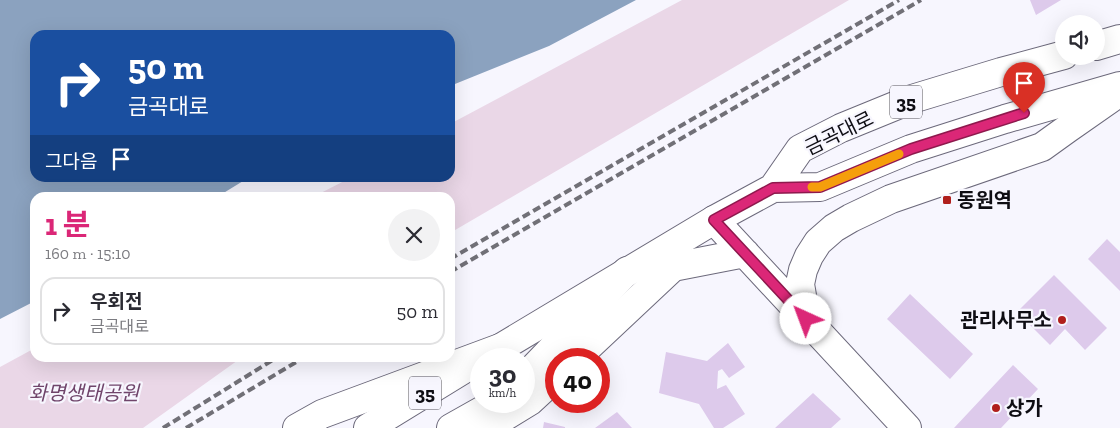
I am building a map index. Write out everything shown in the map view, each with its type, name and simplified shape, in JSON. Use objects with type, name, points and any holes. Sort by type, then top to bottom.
[{"type":"main road","points":[[1105,43],[1120,39]]},
{"type":"main road","name":"금곡대로","points":[[499,348],[705,225],[773,188],[800,149],[841,128],[912,99],[1055,57]]},
{"type":"main road","name":"금곡대로","points":[[773,188],[820,187],[911,149],[1005,118],[1120,86]]},
{"type":"main road","points":[[806,319],[800,284],[803,270],[818,242],[834,228],[892,199],[1042,147],[1120,92]]},
{"type":"main road","points":[[705,225],[745,253],[908,428]]},
{"type":"main road","name":"금곡대로","points":[[588,348],[673,267],[705,225]]},
{"type":"main road","points":[[673,267],[745,253]]},
{"type":"main road","points":[[535,367],[627,271]]},
{"type":"main road","points":[[297,428],[322,414],[470,361]]},
{"type":"main road","name":"금곡대로","points":[[368,428],[470,365]]},
{"type":"main road","points":[[486,428],[530,401],[545,387]]},
{"type":"main road","points":[[452,428],[478,413]]},
{"type":"green space","points":[[682,0],[849,0],[455,230],[455,192],[323,192],[342,182],[455,182],[455,121]]},
{"type":"green space","name":"화명생태공원","points":[[30,351],[30,362],[235,362],[143,428],[0,428],[0,367]]},
{"type":"water","points":[[0,0],[636,0],[549,46],[455,84],[455,30],[30,30],[30,182],[241,182],[225,192],[30,192],[30,304],[0,319]]},
{"type":"building","points":[[1030,0],[1061,0],[1036,15]]},
{"type":"building","points":[[1107,239],[1120,252],[1120,291],[1088,259]]},
{"type":"building","name":"관리사무소","points":[[1054,275],[1107,328],[1085,350],[1065,329],[1050,345],[1017,312]]},
{"type":"building","points":[[910,294],[973,354],[950,379],[887,319]]},
{"type":"building","points":[[728,343],[745,367],[729,378],[722,369],[718,371],[717,389],[726,385],[745,414],[723,428],[714,428],[699,404],[659,393],[666,352],[707,361]]},
{"type":"building","name":"상가","points":[[1013,365],[1038,389],[1001,428],[954,428]]},
{"type":"building","points":[[813,393],[841,419],[831,428],[775,428]]},
{"type":"building","points":[[617,412],[632,428],[595,428]]},
{"type":"building","points":[[544,422],[565,427],[565,428],[543,428]]},
{"type":"railway","points":[[455,256],[899,0]]},
{"type":"railway","points":[[455,269],[921,0]]},
{"type":"railway","points":[[163,428],[270,362]]},
{"type":"railway","points":[[186,428],[296,362]]},
{"type":"slow traffic","points":[[812,187],[820,187],[899,154]]},
{"type":"place","name":"동원역","points":[[947,200]]},
{"type":"place","name":"관리사무소","points":[[1062,320]]},
{"type":"place","name":"상가","points":[[996,408]]},
{"type":"route","points":[[806,319],[714,220],[773,188],[820,187],[911,149],[1024,113]]}]
